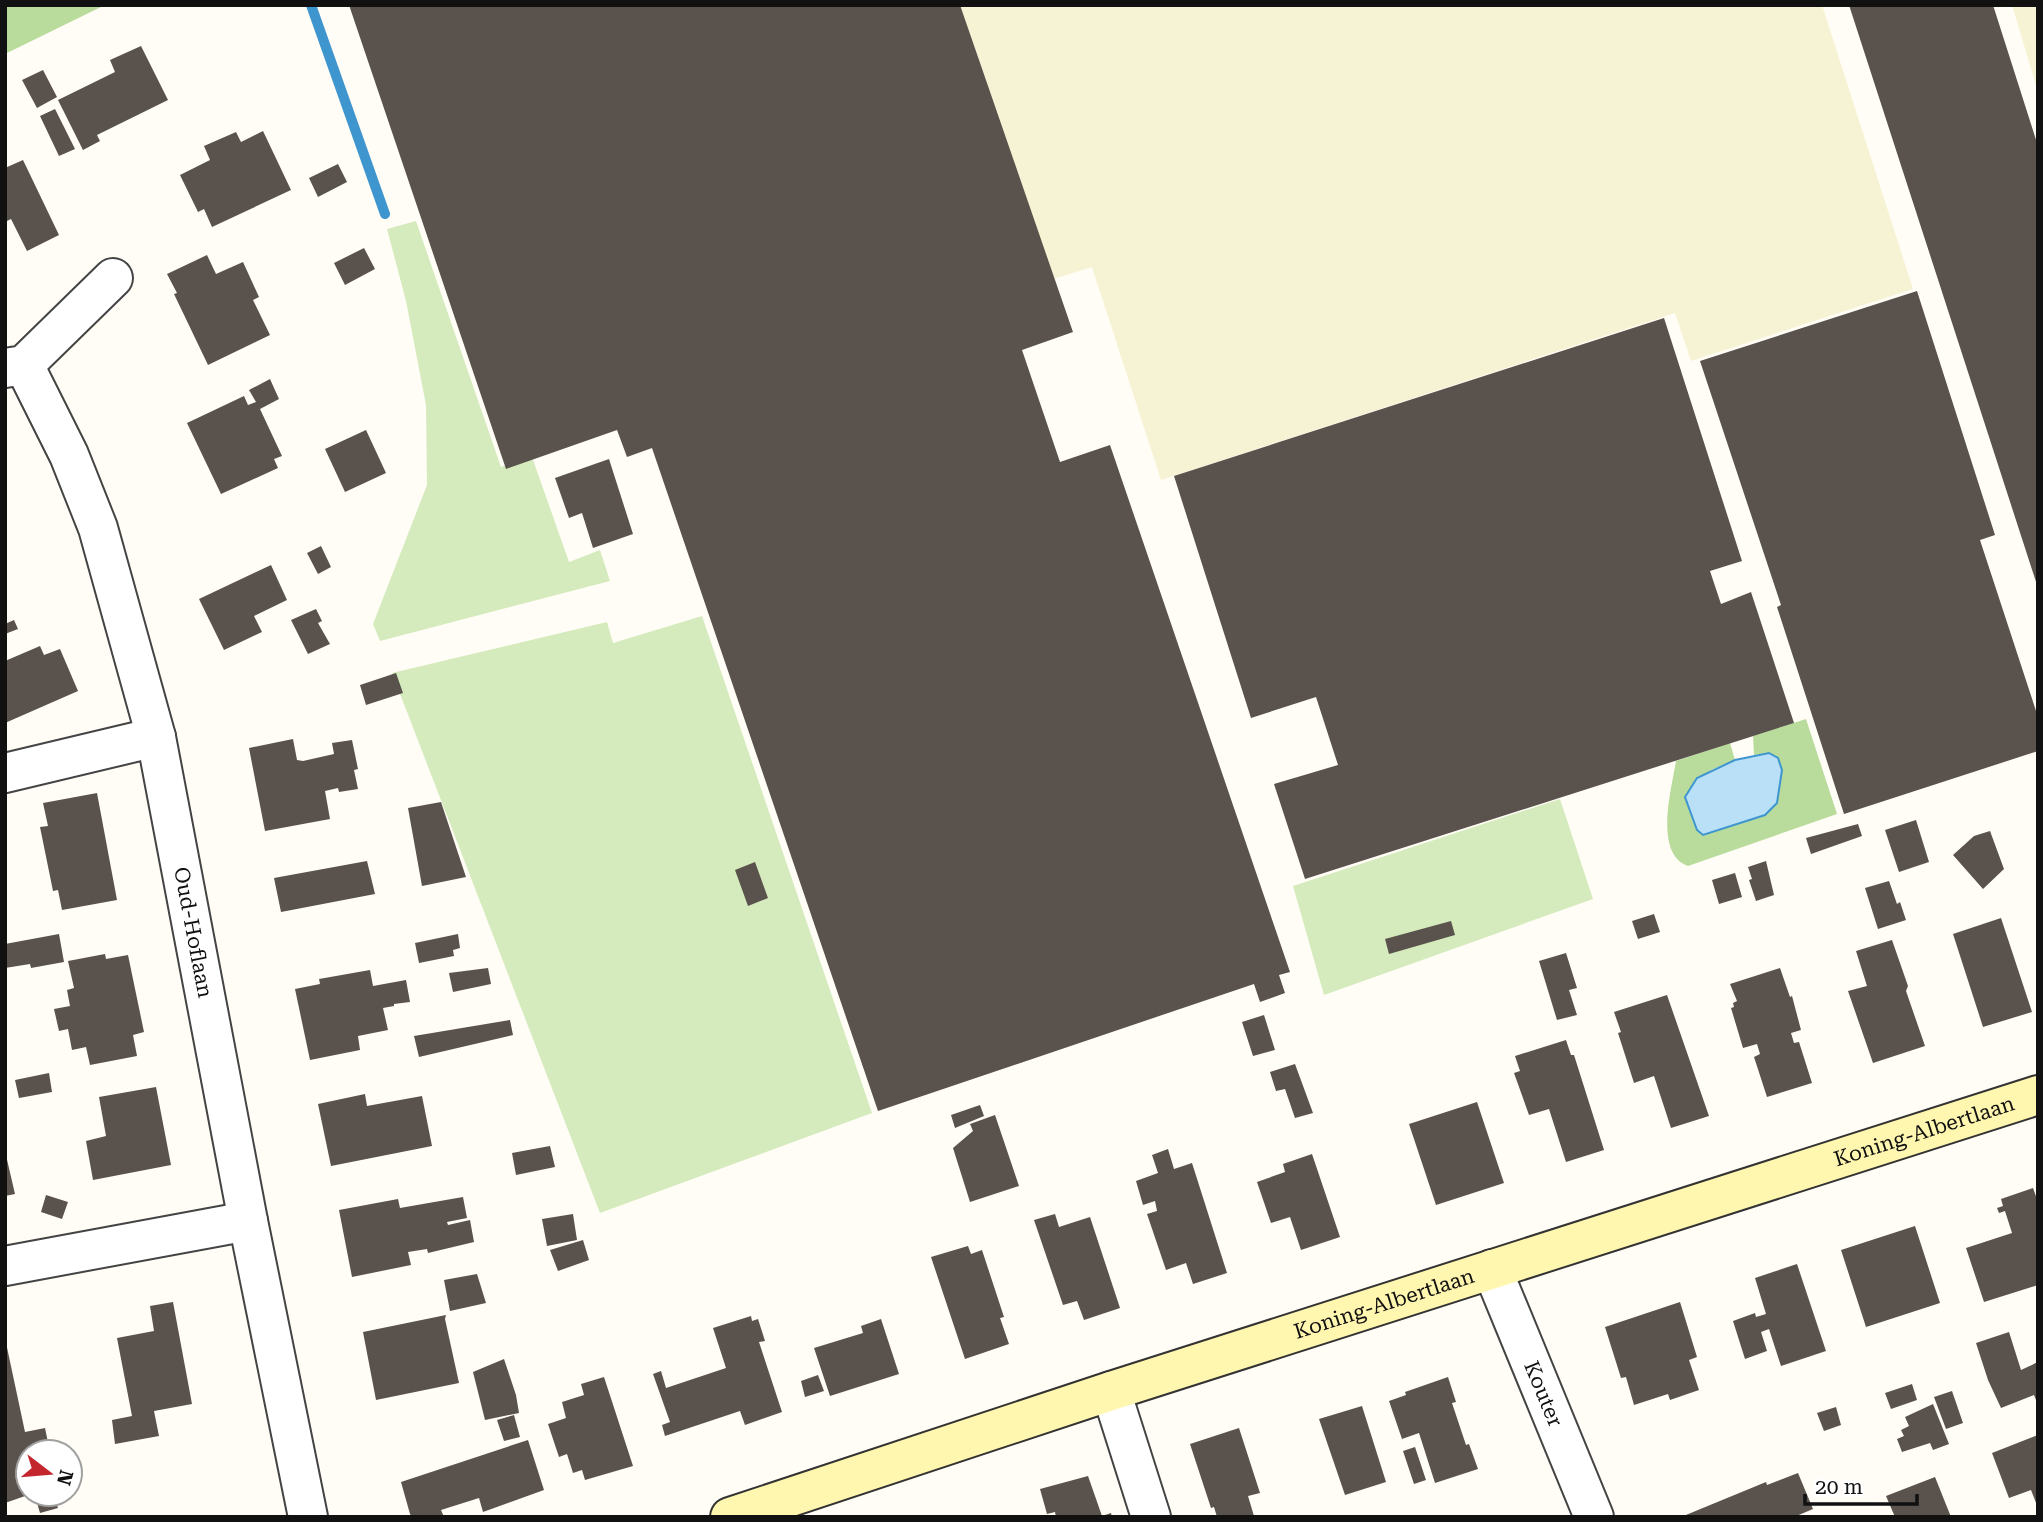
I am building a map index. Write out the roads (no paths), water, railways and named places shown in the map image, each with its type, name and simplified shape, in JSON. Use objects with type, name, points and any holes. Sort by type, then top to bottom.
[{"type":"street","name":"Oud-Hoflaan","points":[[113,278],[15,366],[69,454],[97,528],[156,737],[248,1221],[308,1517]]},
{"type":"street","points":[[5,773],[156,737]]},
{"type":"street","name":"Koning-Albertlaan","points":[[730,1517],[1111,1391],[2038,1095]]},
{"type":"street","points":[[5,1266],[248,1221]]},
{"type":"street","name":"Kouter","points":[[1492,1269],[1594,1517]]},
{"type":"street","points":[[1111,1391],[1151,1517]]},
{"type":"water","points":[[1769,753],[1778,758],[1782,770],[1777,803],[1765,815],[1703,835],[1697,830],[1685,797],[1697,778],[1735,760]]},
{"type":"waterway","points":[[311,5],[385,214]]}]
